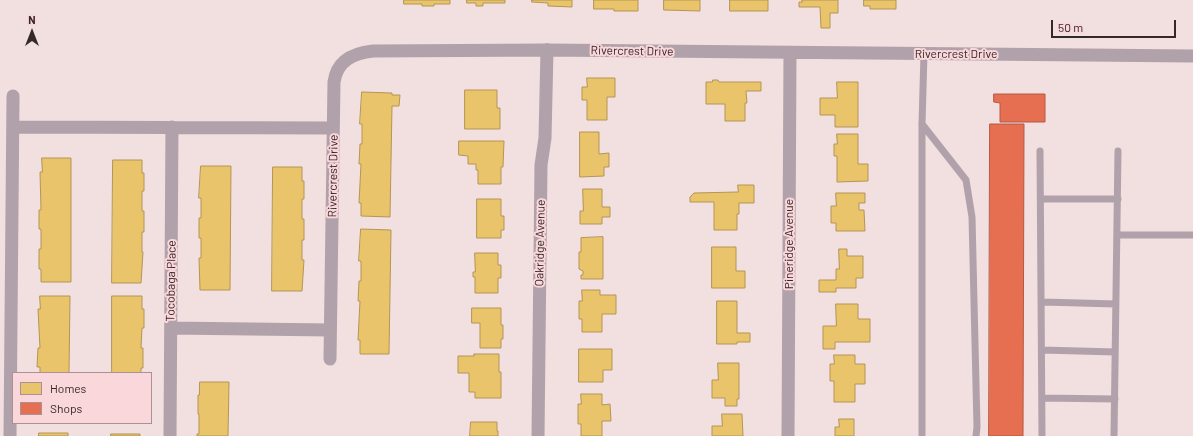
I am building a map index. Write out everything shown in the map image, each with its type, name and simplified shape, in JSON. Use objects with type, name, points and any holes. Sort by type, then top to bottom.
[{"type":"street","name":"Rivercrest Drive","points":[[330,359],[335,75],[345,60],[356,54],[373,51],[547,50],[1193,56]]},
{"type":"street","name":"Oakridge Avenue","points":[[538,436],[541,165],[545,138],[547,50]]},
{"type":"street","name":"Pineridge Avenue","points":[[788,436],[790,53]]},
{"type":"street","points":[[10,436],[13,96]]},
{"type":"street","points":[[13,127],[333,128]]},
{"type":"street","name":"Tocobaga Place","points":[[170,436],[172,127]]},
{"type":"street","points":[[171,328],[330,330]]},
{"type":"lane","points":[[922,436],[922,124],[924,54]]},
{"type":"lane","points":[[922,124],[966,180],[972,217],[976,436]]},
{"type":"lane","points":[[1040,150],[1042,436]]},
{"type":"lane","points":[[1114,436],[1118,151]]},
{"type":"lane","points":[[1041,199],[1118,199]]},
{"type":"lane","points":[[1117,235],[1193,235]]},
{"type":"lane","points":[[1042,302],[1116,304]]},
{"type":"lane","points":[[1042,350],[1115,352]]},
{"type":"lane","points":[[1042,398],[1115,399]]},
{"type":"building: Homes","points":[[404,0],[450,0],[450,4],[422,6],[422,4],[404,4]]},
{"type":"building: Homes","points":[[467,0],[505,0],[505,3],[483,3],[483,6],[476,6],[476,3],[467,3]]},
{"type":"building: Homes","points":[[532,0],[572,0],[572,7],[548,6],[548,3],[532,2]]},
{"type":"building: Homes","points":[[594,0],[638,0],[638,11],[594,9]]},
{"type":"building: Homes","points":[[664,0],[700,0],[700,11],[664,10]]},
{"type":"building: Homes","points":[[730,0],[768,0],[768,11],[730,11]]},
{"type":"building: Homes","points":[[802,0],[838,0],[838,13],[830,13],[830,28],[821,28],[820,7],[799,7],[799,2],[802,2]]},
{"type":"building: Homes","points":[[864,0],[896,0],[896,9],[870,9],[870,6],[864,6]]},
{"type":"building: Homes","points":[[587,78],[615,78],[615,97],[607,97],[607,120],[587,120],[587,100],[582,100],[582,87],[587,87]]},
{"type":"building: Homes","points":[[713,80],[718,80],[719,82],[761,82],[761,91],[746,91],[747,103],[745,103],[745,121],[725,121],[725,104],[706,104],[706,82],[712,82]]},
{"type":"building: Homes","points":[[837,82],[858,82],[858,127],[835,127],[835,115],[820,115],[820,98],[837,98]]},
{"type":"building: Homes","points":[[465,90],[497,90],[497,108],[500,108],[500,129],[465,129]]},
{"type":"building: Homes","points":[[362,92],[392,93],[392,95],[400,95],[399,106],[392,106],[390,217],[361,216],[361,203],[359,203],[361,164],[359,164],[360,144],[362,144],[362,124],[360,124]]},
{"type":"building: Homes","points":[[580,132],[599,132],[599,154],[609,153],[609,167],[604,167],[604,176],[580,177]]},
{"type":"building: Homes","points":[[837,134],[858,134],[858,164],[868,164],[868,181],[837,182],[837,156],[834,156],[834,144],[837,144]]},
{"type":"building: Homes","points":[[459,141],[504,141],[501,184],[478,184],[478,170],[476,170],[476,164],[468,164],[468,156],[459,155]]},
{"type":"building: Homes","points":[[42,158],[71,158],[71,282],[41,282],[41,269],[39,269],[41,229],[39,229],[39,210],[41,210],[40,172],[42,172]]},
{"type":"building: Homes","points":[[113,160],[142,160],[142,173],[144,173],[142,211],[144,211],[144,232],[142,232],[143,252],[141,283],[112,283]]},
{"type":"building: Homes","points":[[201,166],[231,166],[230,290],[200,290],[199,258],[201,258],[201,238],[199,238],[199,218],[201,218],[201,198],[199,198]]},
{"type":"building: Homes","points":[[273,167],[302,167],[302,181],[304,181],[302,219],[304,219],[304,240],[302,240],[302,260],[304,260],[302,291],[272,291]]},
{"type":"building: Homes","points":[[738,185],[754,185],[754,203],[739,203],[737,230],[714,230],[714,202],[690,202],[690,197],[694,193],[738,192]]},
{"type":"building: Homes","points":[[583,189],[602,189],[602,207],[610,207],[610,217],[602,217],[602,224],[580,224],[580,211],[583,211]]},
{"type":"building: Homes","points":[[836,193],[865,193],[865,203],[859,203],[859,210],[864,210],[865,231],[836,231],[836,223],[831,223],[831,206],[836,206]]},
{"type":"building: Homes","points":[[477,199],[501,199],[501,216],[504,216],[504,230],[501,230],[501,238],[477,238]]},
{"type":"building: Homes","points":[[361,229],[391,230],[389,354],[360,354],[360,340],[358,340],[360,301],[358,301],[359,281],[361,281],[361,261],[359,261]]},
{"type":"building: Homes","points":[[603,237],[603,279],[581,279],[583,271],[579,269],[579,252],[581,252],[581,238]]},
{"type":"building: Homes","points":[[712,247],[736,247],[736,271],[745,271],[745,288],[712,288]]},
{"type":"building: Homes","points":[[839,249],[847,249],[847,256],[863,256],[863,278],[856,278],[856,288],[836,288],[836,292],[819,292],[819,280],[836,280],[836,269],[839,269]]},
{"type":"building: Homes","points":[[475,253],[498,253],[498,265],[501,265],[501,278],[498,278],[498,293],[475,293],[475,277],[473,277],[473,272],[475,272]]},
{"type":"building: Homes","points":[[582,290],[600,290],[600,295],[616,295],[616,314],[602,314],[602,332],[582,332],[582,319],[579,319],[579,301],[582,301]]},
{"type":"building: Homes","points":[[40,296],[70,296],[69,372],[40,372],[40,367],[37,367],[38,348],[40,348],[38,309],[40,309]]},
{"type":"building: Homes","points":[[112,296],[142,296],[142,309],[144,309],[144,328],[142,328],[141,348],[143,348],[143,368],[141,368],[141,372],[112,372]]},
{"type":"building: Homes","points":[[717,301],[737,301],[737,333],[750,333],[750,342],[737,342],[737,344],[717,344]]},
{"type":"building: Homes","points":[[836,304],[858,304],[858,319],[870,319],[870,342],[835,342],[835,349],[823,349],[823,326],[836,326]]},
{"type":"building: Homes","points":[[472,308],[501,308],[503,339],[501,339],[501,348],[480,348],[480,323],[472,323]]},
{"type":"building: Homes","points":[[579,349],[612,349],[612,370],[603,370],[603,382],[579,382]]},
{"type":"building: Homes","points":[[474,354],[499,354],[501,398],[475,398],[475,392],[469,392],[469,373],[458,373],[458,356],[474,356]]},
{"type":"building: Homes","points":[[834,355],[855,355],[855,364],[865,364],[865,384],[855,384],[855,402],[834,402],[834,381],[830,381],[830,364],[834,364]]},
{"type":"building: Homes","points":[[718,363],[739,363],[739,399],[737,399],[737,406],[725,406],[725,398],[712,398],[712,380],[718,380]]},
{"type":"building: Homes","points":[[200,382],[229,382],[228,436],[197,436],[197,434],[199,434],[198,395]]},
{"type":"building: Homes","points":[[581,394],[602,394],[602,405],[610,404],[611,421],[602,421],[602,436],[581,436],[581,424],[578,424],[578,404],[581,404]]},
{"type":"building: Homes","points":[[722,414],[742,414],[743,436],[712,436],[712,426],[722,426]]},
{"type":"building: Homes","points":[[839,419],[854,419],[854,436],[835,436],[835,427],[839,427]]},
{"type":"building: Homes","points":[[471,422],[497,422],[498,436],[470,436]]},
{"type":"building: Homes","points":[[39,433],[68,433],[68,436],[39,436]]},
{"type":"building: Homes","points":[[111,434],[140,434],[140,436],[111,436]]},
{"type":"building: Shops","points":[[994,94],[1045,94],[1045,122],[1000,122],[1000,103],[994,102]]},
{"type":"building: Shops","points":[[990,124],[1024,124],[1023,436],[989,436]]}]
